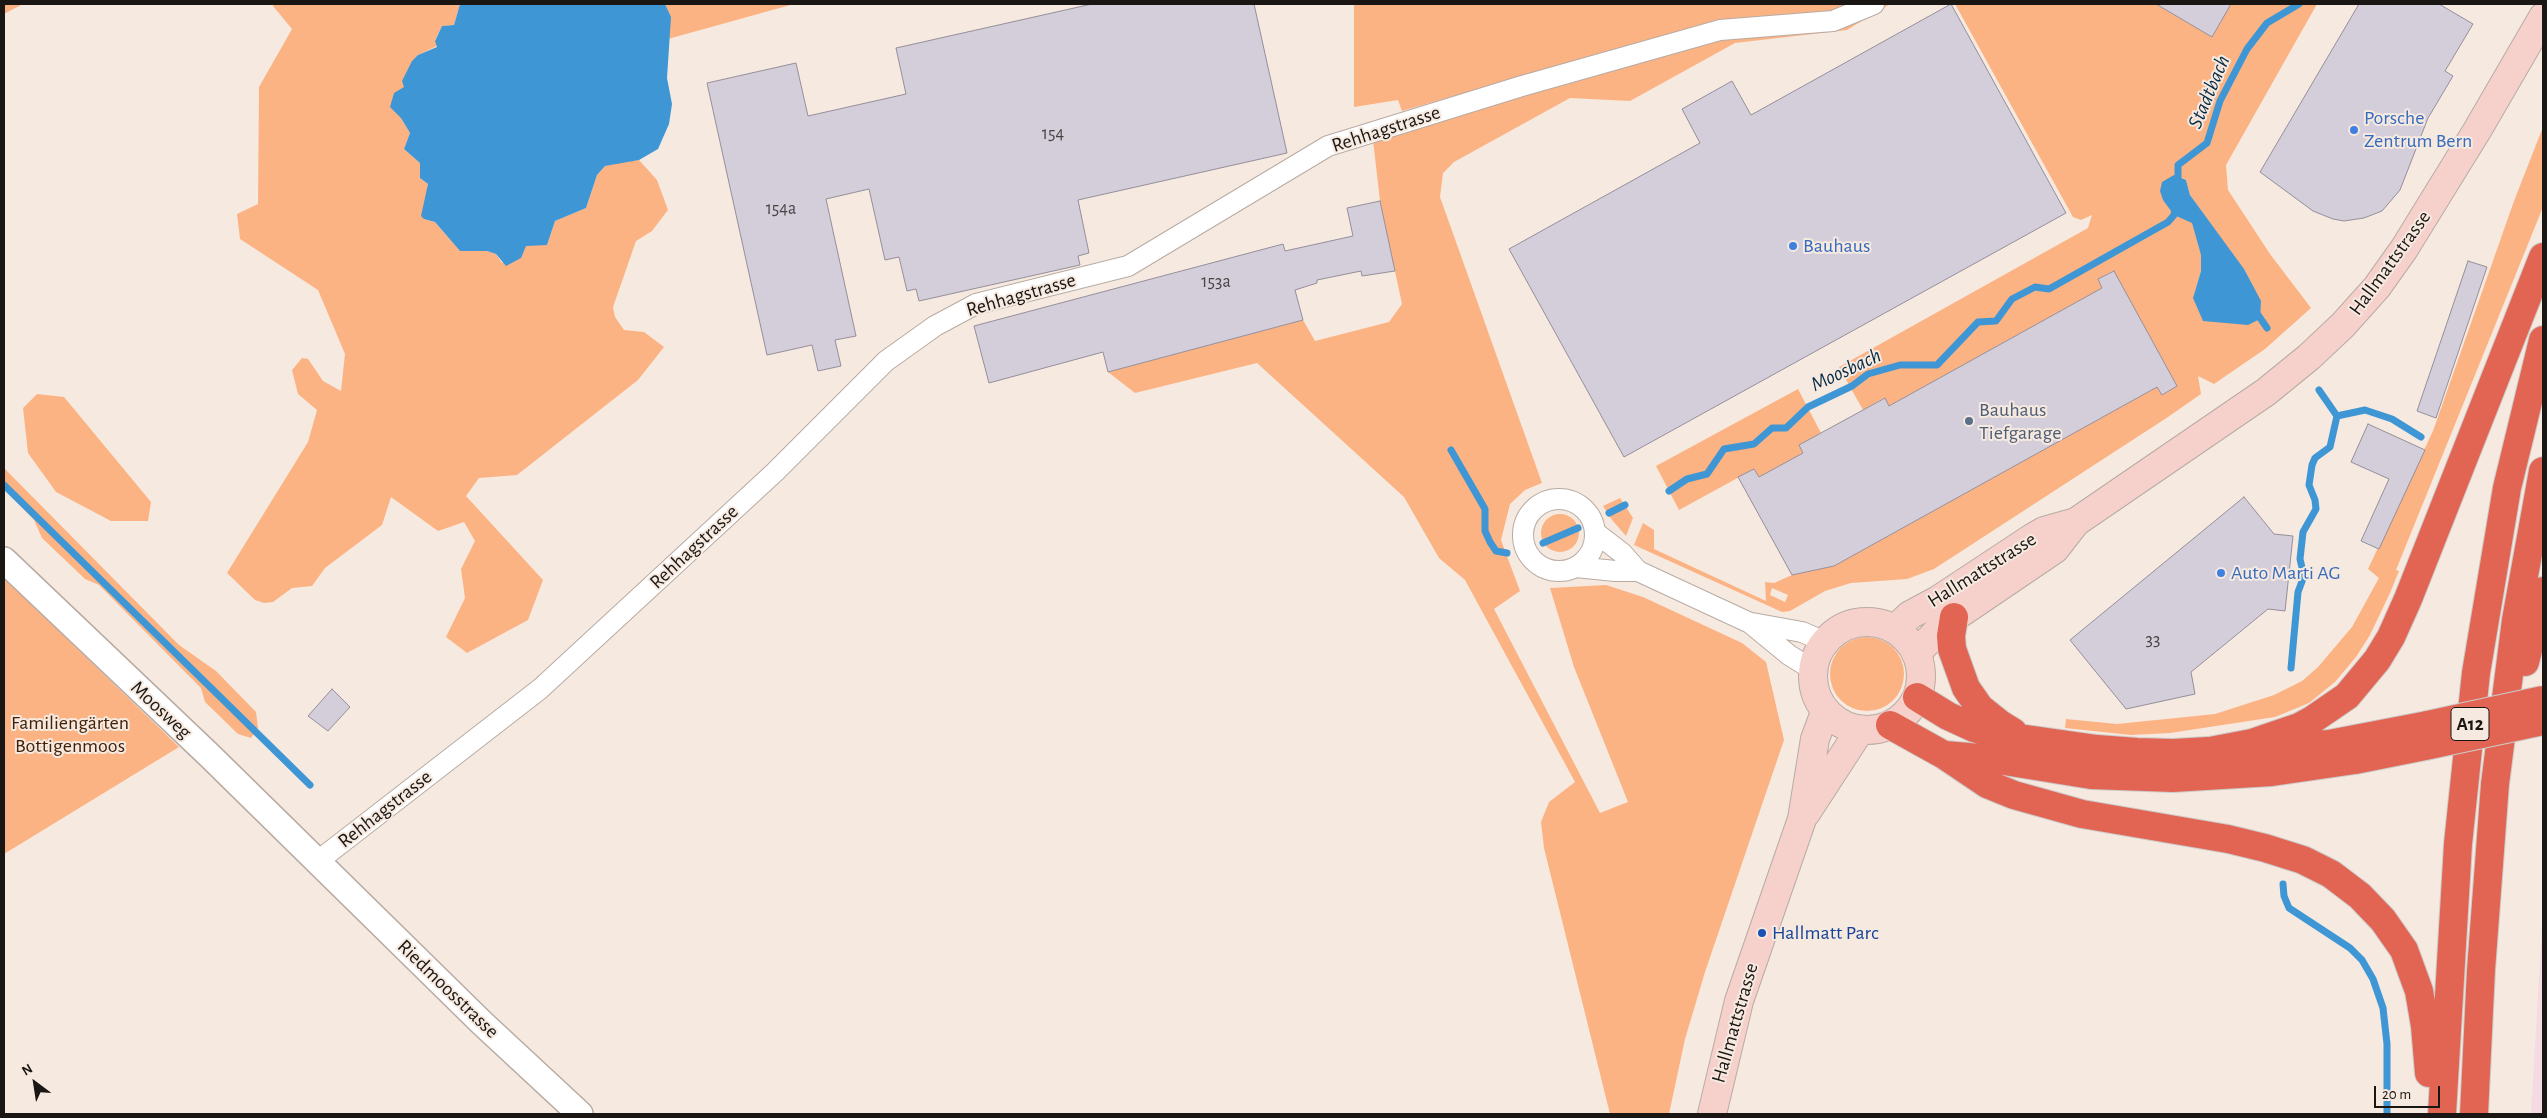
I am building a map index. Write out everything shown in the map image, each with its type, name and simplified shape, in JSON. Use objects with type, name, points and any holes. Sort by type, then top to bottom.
[{"type":"highway","points":[[2210,751],[2252,743],[2291,730],[2312,720],[2347,696],[2377,660],[2391,637],[2408,599],[2543,258]]},
{"type":"highway","name":"A12","points":[[2442,1114],[2457,853],[2476,673],[2507,488],[2543,340]]},
{"type":"highway","name":"A12","points":[[2474,1114],[2481,970],[2495,784],[2516,620],[2543,471]]},
{"type":"highway","points":[[2495,784],[2543,591]]},
{"type":"highway","points":[[1954,617],[1951,636],[1952,649],[1971,698],[2000,724],[2023,737]]},
{"type":"highway","points":[[1917,697],[1974,728],[1998,735],[2023,737],[2097,749],[2137,752],[2210,751],[2329,744],[2543,721]]},
{"type":"highway","points":[[1944,755],[1992,759],[2091,775],[2173,778],[2272,772],[2355,760],[2426,735],[2543,700]]},
{"type":"highway","points":[[1890,725],[1944,755],[1987,784],[2047,806],[2125,823],[2228,839],[2303,860],[2331,874],[2360,896],[2383,920],[2404,950],[2421,1000],[2432,1114]]},
{"type":"main road","name":"Hallmattstrasse","points":[[1916,654],[1931,636],[1954,617],[2055,549],[2076,522],[2266,392],[2344,325],[2377,287],[2430,209],[2543,17]]},
{"type":"main road","name":"Hallmattstrasse","points":[[1894,629],[1910,615],[1938,600],[2032,538],[2044,531],[2076,522]]},
{"type":"main road","points":[[1855,623],[1883,624],[1894,629],[1904,637],[1916,654],[1920,670],[1920,684],[1917,697],[1905,714],[1890,725],[1878,729],[1860,730],[1838,722],[1825,712],[1814,691],[1812,682],[1813,670],[1817,655],[1825,642],[1842,628],[1855,623]]},
{"type":"main road","name":"Hallmattstrasse","points":[[1712,1114],[1739,1001],[1802,818],[1815,739],[1825,712]]},
{"type":"main road","name":"Hallmattstrasse","points":[[1802,818],[1860,730]]},
{"type":"street","name":"Rehhagstrasse","points":[[318,861],[540,689],[774,472],[886,361],[935,326],[976,304],[1128,266],[1328,146],[1513,89],[1720,30],[1832,21],[1874,4]]},
{"type":"street","points":[[1576,567],[1589,556],[1595,541],[1595,525],[1587,511],[1574,502],[1564,499],[1544,502],[1529,515],[1524,525],[1524,540],[1529,555],[1536,562],[1553,570],[1561,571],[1576,567],[1638,571]]},
{"type":"street","points":[[1596,533],[1622,554],[1638,571],[1750,623],[1789,655],[1813,670]]},
{"type":"street","name":"Moosweg","points":[[4,560],[318,861]]},
{"type":"street","points":[[1750,623],[1802,632],[1825,642]]},
{"type":"street","name":"Riedmoosstrasse","points":[[318,861],[482,1023],[580,1114]]},
{"type":"shaded area","points":[[2543,911],[2543,1114],[2531,1114]]},
{"type":"green space","points":[[4,4],[23,4],[4,14]]},
{"type":"green space","points":[[274,4],[460,4],[454,25],[442,26],[435,40],[437,46],[418,55],[404,87],[401,118],[410,133],[404,149],[420,163],[420,178],[428,184],[424,219],[435,222],[460,251],[487,251],[496,254],[502,263],[526,245],[547,245],[555,221],[586,208],[597,175],[605,166],[625,161],[639,160],[657,180],[668,210],[652,231],[636,241],[613,307],[615,317],[624,330],[644,332],[664,347],[638,380],[517,475],[479,478],[466,496],[543,580],[528,620],[467,653],[446,637],[465,598],[461,569],[475,541],[464,522],[438,531],[391,497],[382,525],[325,568],[312,586],[292,588],[273,602],[264,603],[255,600],[227,573],[308,442],[317,410],[298,394],[292,370],[302,358],[308,359],[323,381],[341,391],[345,354],[318,290],[240,239],[237,214],[258,204],[259,87],[292,29],[273,6]]},
{"type":"green space","points":[[665,4],[794,4],[668,39],[670,17]]},
{"type":"green space","points":[[1354,4],[1849,4],[1839,9],[1805,16],[1614,50],[1402,111],[1398,100],[1354,107]]},
{"type":"green space","points":[[1890,4],[1847,30],[1735,43],[1630,101],[1570,98],[1454,162],[1443,173],[1440,197],[1542,483],[1525,490],[1510,504],[1501,540],[1520,591],[1494,609],[1600,813],[1628,802],[1574,667],[1550,588],[1606,585],[1643,597],[1742,643],[1766,662],[1784,740],[1705,972],[1685,1039],[1669,1114],[1610,1114],[1544,848],[1541,822],[1549,802],[1575,782],[1465,580],[1439,558],[1404,497],[1257,363],[1135,393],[1108,372],[1303,320],[1315,341],[1389,322],[1402,304],[1380,201],[1373,140],[1468,110],[1726,37],[1879,9]]},
{"type":"green space","points":[[1955,4],[2156,4],[2212,37],[2231,4],[2317,4],[2226,165],[2228,190],[2270,254],[2311,308],[2265,349],[2214,384],[2198,376],[2201,394],[1934,569],[1907,579],[1851,583],[1825,591],[1790,611],[1782,612],[1634,545],[1643,523],[1654,530],[1654,549],[1766,601],[1765,582],[1774,583],[1792,575],[1834,566],[2157,387],[2162,395],[2177,386],[2113,271],[2098,279],[2102,288],[1889,406],[1884,398],[1863,410],[1839,367],[2088,228],[2092,215],[2081,220],[2073,217]],"holes":[[[2174,175],[2186,180],[2190,195],[2216,232],[2193,298],[2201,271],[2201,254],[2192,222],[2174,215]],[[1772,588],[1788,595],[1785,602],[1770,595]]]},
{"type":"green space","points":[[2543,127],[2543,207],[2396,570],[2399,571],[2390,593],[2370,635],[2356,657],[2335,682],[2309,703],[2275,717],[2170,733],[2131,735],[2065,728],[2066,719],[2117,724],[2215,714],[2274,695],[2302,681],[2318,667],[2352,627],[2379,578],[2368,569],[2433,431],[2514,201]]},
{"type":"green space","points":[[1798,389],[1821,433],[1799,445],[1803,453],[1759,477],[1754,469],[1679,510],[1656,466]]},
{"type":"green space","points":[[37,394],[64,397],[151,502],[148,521],[111,521],[56,492],[28,453],[23,408]]},
{"type":"green space","points":[[4,468],[179,645],[216,671],[256,712],[258,728],[251,738],[238,734],[205,702],[201,688],[99,585],[85,579],[42,538],[34,520],[4,489]]},
{"type":"green space","points":[[1620,498],[1633,518],[1626,536],[1603,506]]},
{"type":"green space","points":[[1560,514],[1573,520],[1579,533],[1573,546],[1560,552],[1547,546],[1541,533],[1547,520]]},
{"type":"green space","name":"Familiengärten Bottigenmoos","points":[[4,578],[179,747],[4,854]]},
{"type":"green space","points":[[1867,637],[1888,643],[1898,653],[1904,674],[1898,695],[1888,705],[1867,711],[1846,705],[1836,695],[1830,674],[1836,653],[1846,643]]},
{"type":"water","points":[[460,4],[665,4],[671,17],[667,78],[672,104],[669,124],[658,149],[639,160],[605,166],[597,175],[586,208],[555,221],[547,245],[526,246],[521,258],[506,266],[496,254],[487,251],[460,251],[435,222],[424,219],[421,216],[428,184],[420,178],[420,163],[404,149],[410,133],[401,118],[390,107],[394,93],[404,87],[402,81],[412,61],[418,55],[437,47],[435,41],[442,26],[454,25]]},
{"type":"water","points":[[2174,175],[2186,180],[2190,195],[2244,269],[2261,301],[2260,319],[2248,325],[2203,321],[2193,298],[2201,271],[2201,255],[2192,223],[2174,215],[2163,200],[2160,191],[2162,182]]},
{"type":"building","points":[[1092,4],[1254,4],[1287,153],[1078,200],[1089,253],[1078,256],[1080,265],[919,301],[916,289],[907,291],[899,257],[885,260],[869,189],[826,199],[856,336],[835,340],[841,366],[818,371],[812,345],[767,355],[707,83],[796,63],[808,116],[906,94],[896,48]]},
{"type":"building","points":[[1951,4],[2066,213],[1624,457],[1509,249],[1700,143],[1682,109],[1732,81],[1751,115]]},
{"type":"building","points":[[2156,4],[2231,4],[2212,37]]},
{"type":"building","name":"Porsche Zentrum Bern","points":[[2359,4],[2439,4],[2473,24],[2445,71],[2453,76],[2428,118],[2400,190],[2382,211],[2364,218],[2344,221],[2313,211],[2260,172]]},
{"type":"building","points":[[1380,201],[1395,271],[1362,276],[1361,271],[1317,280],[1317,283],[1295,290],[1303,320],[1108,372],[1103,352],[989,383],[974,326],[1283,244],[1285,251],[1353,236],[1347,208]]},
{"type":"building","points":[[2468,261],[2487,267],[2436,418],[2417,411]]},
{"type":"building","name":"Bauhaus Tiefgarage","points":[[2114,271],[2177,386],[2162,395],[2157,387],[1834,566],[1792,575],[1738,477],[1754,469],[1759,477],[1803,453],[1799,445],[1885,398],[1889,406],[2102,288],[2098,279]]},
{"type":"building","points":[[2368,424],[2425,450],[2379,549],[2361,541],[2389,479],[2351,462]]},
{"type":"building","name":"Auto Marti AG","points":[[2244,497],[2274,534],[2293,536],[2285,611],[2268,609],[2191,672],[2195,694],[2126,709],[2070,640]]},
{"type":"building","points":[[332,689],[350,707],[328,731],[308,716]]},
{"type":"waterway","name":"Stadtbach","points":[[2178,185],[2178,165],[2207,143],[2220,101],[2247,49],[2267,23],[2299,4]]},
{"type":"waterway","name":"Moosbach","points":[[1669,491],[1687,479],[1707,474],[1724,449],[1754,444],[1772,428],[1786,428],[1808,407],[1852,386],[1868,374],[1900,365],[1937,365],[1978,322],[1996,321],[2012,299],[2035,287],[2049,289],[2168,222],[2174,215],[2175,207]]},
{"type":"waterway","name":"Stadtbach","points":[[2256,312],[2267,328]]},
{"type":"waterway","name":"Stadtbach","points":[[2291,668],[2298,592],[2304,576],[2300,559],[2303,532],[2316,509],[2315,500],[2309,485],[2312,465],[2315,458],[2330,447],[2337,416],[2319,390]]},
{"type":"waterway","points":[[2337,416],[2365,410],[2392,419],[2421,437]]},
{"type":"waterway","name":"Moosbach","points":[[1451,450],[1485,509],[1485,531],[1490,542],[1496,551],[1507,553]]},
{"type":"waterway","points":[[4,485],[310,785]]},
{"type":"waterway","name":"Moosbach","points":[[1609,513],[1625,505]]},
{"type":"waterway","name":"Moosbach","points":[[1543,543],[1578,528]]},
{"type":"waterway","points":[[2283,884],[2284,896],[2289,908],[2350,948],[2362,960],[2373,979],[2383,1008],[2387,1044],[2387,1114]]},
{"type":"place","name":"Porsche Zentrum Bern","points":[[2354,130]]},
{"type":"place","name":"Bauhaus","points":[[1793,246]]},
{"type":"place","name":"Bauhaus Tiefgarage","points":[[1969,421]]},
{"type":"place","name":"Auto Marti AG","points":[[2221,573]]},
{"type":"place","name":"Hallmatt Parc","points":[[1762,933]]}]
